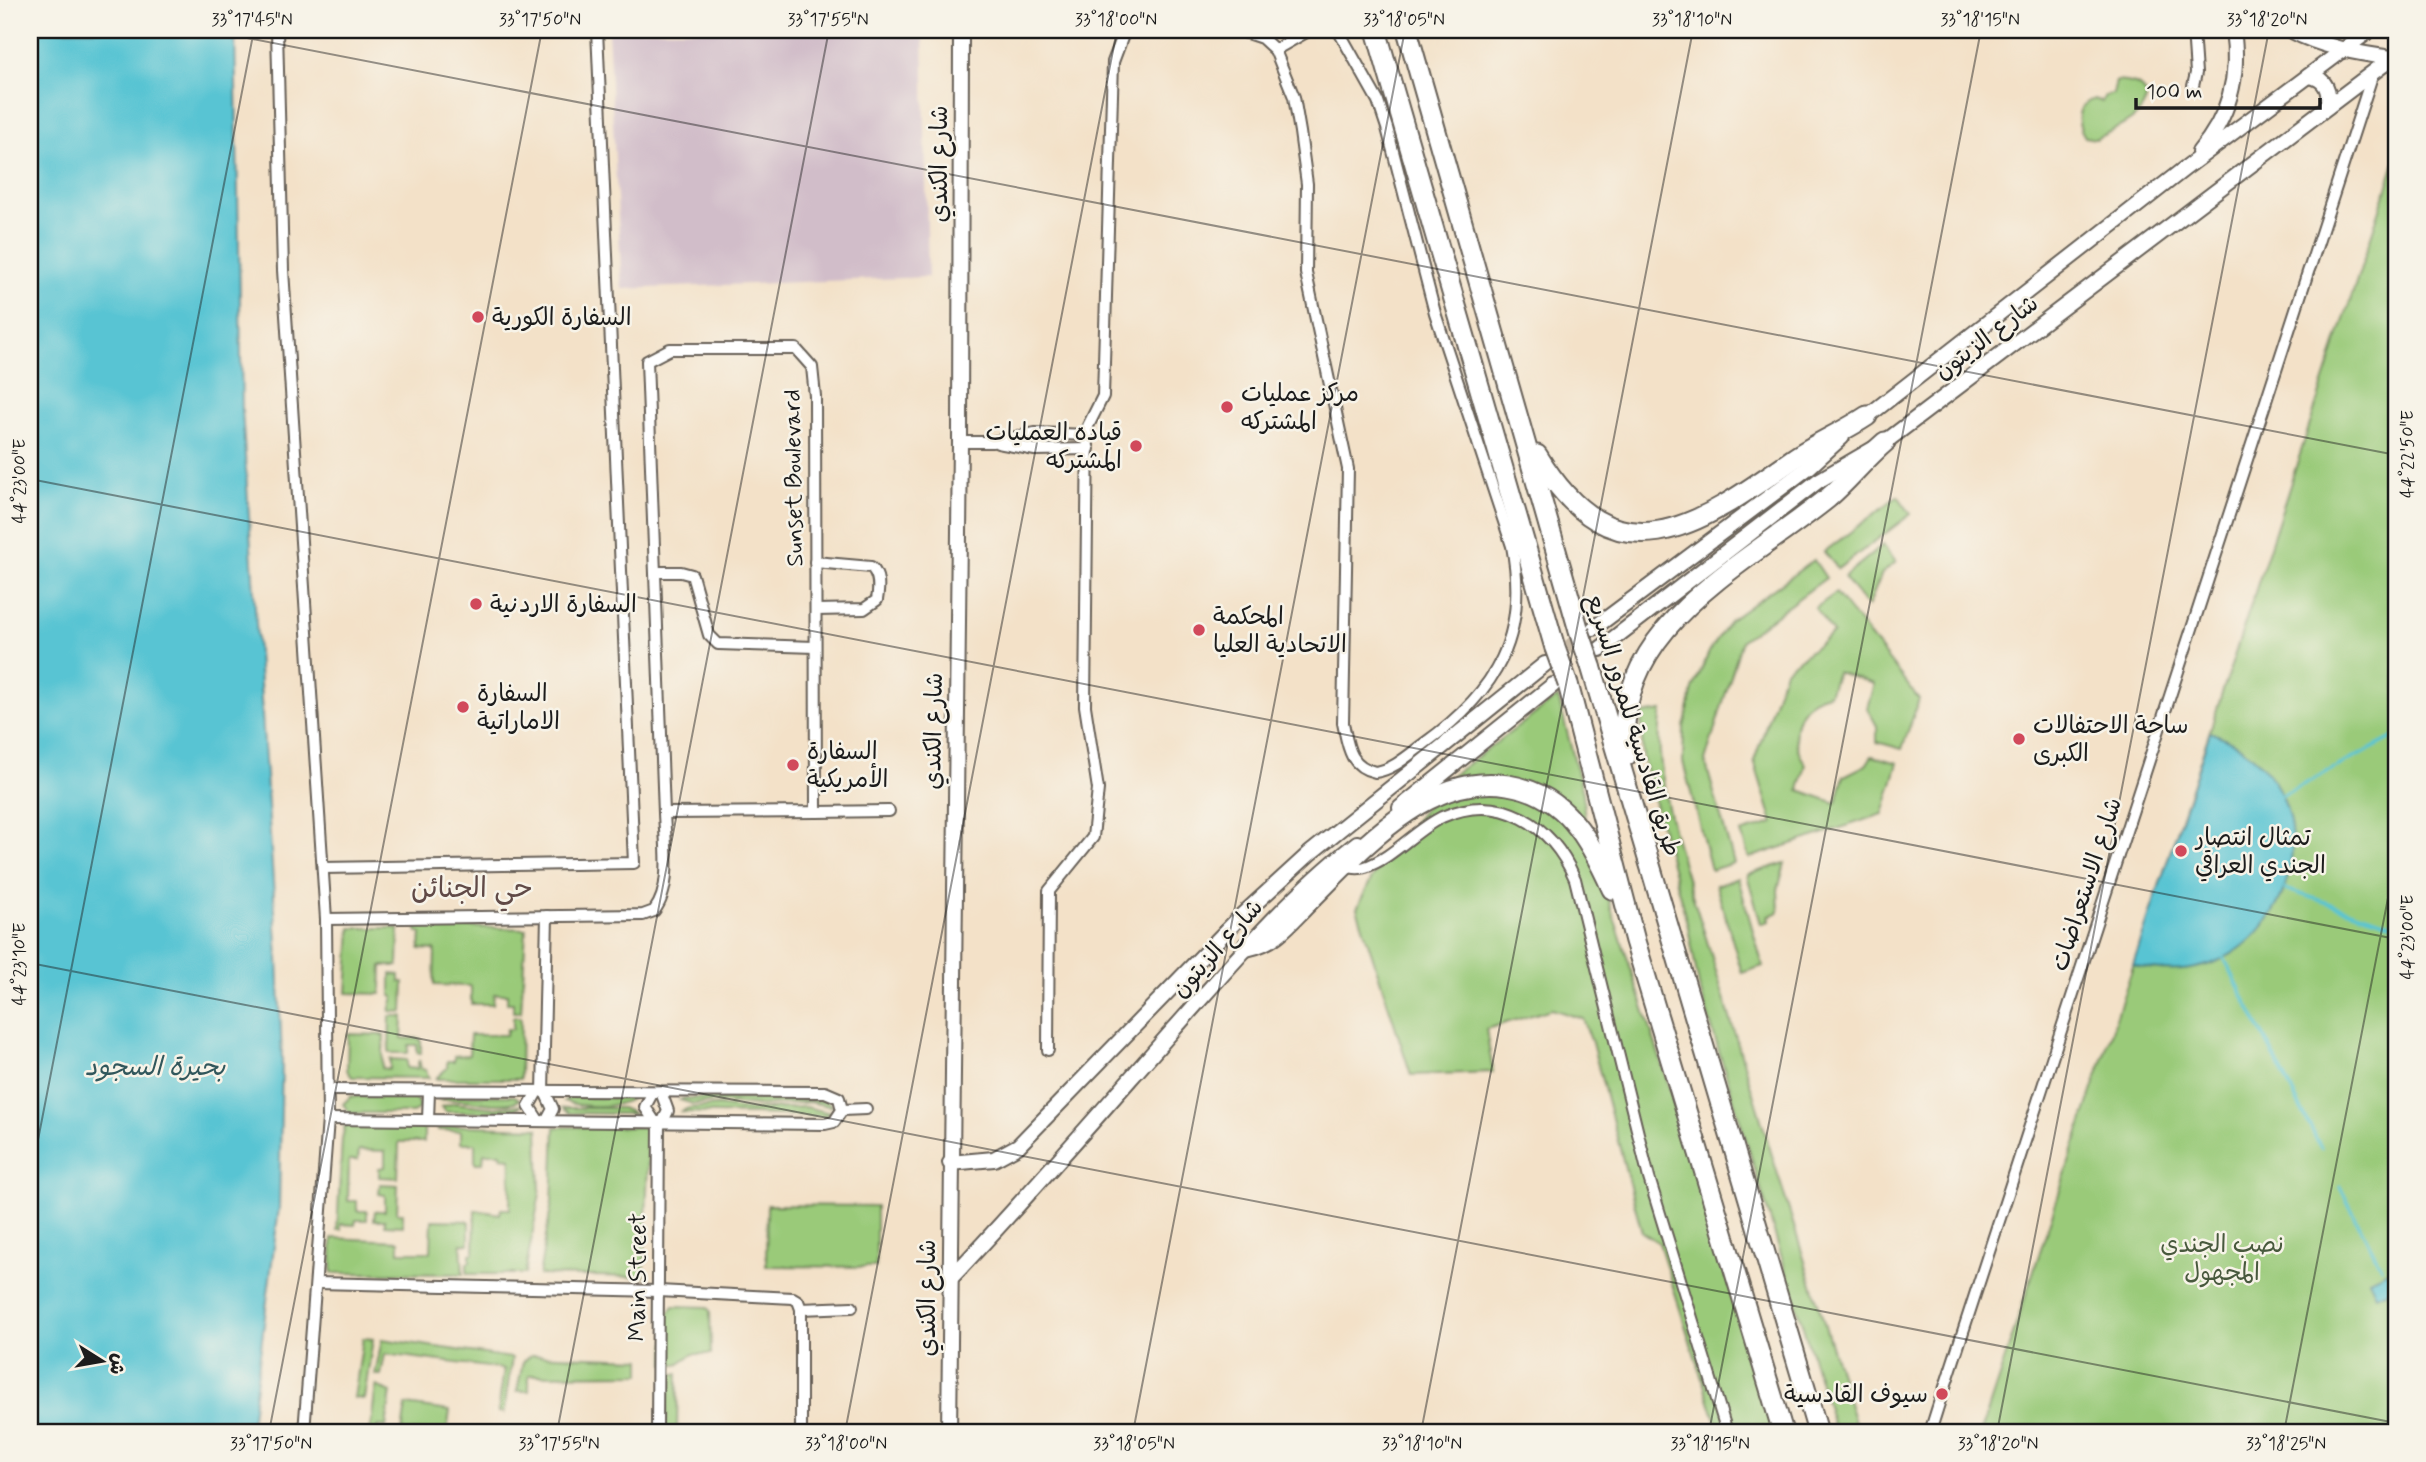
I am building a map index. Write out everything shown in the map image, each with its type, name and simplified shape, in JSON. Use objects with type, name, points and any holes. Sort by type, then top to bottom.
[{"type":"highway","points":[[1376,30],[1550,656],[1783,1432]]},
{"type":"highway","name":"طريق القادسية للمرور السريع","points":[[1407,30],[1525,436],[1596,657],[1631,799],[1818,1432]]},
{"type":"highway","points":[[1525,436],[1559,489],[1590,517],[1626,530],[1663,532],[1688,526],[1716,512],[1796,457],[1867,416]]},
{"type":"highway","points":[[1631,799],[1625,746],[1628,702],[1646,654],[1662,631],[1704,591],[1830,496],[1885,442]]},
{"type":"highway","points":[[1248,946],[1273,936],[1332,873],[1369,843],[1439,794],[1477,784],[1520,787],[1543,796],[1576,823],[1589,840],[1635,941]]},
{"type":"main road","name":"شارع الكندي","points":[[949,1432],[960,442],[961,30]]},
{"type":"main road","points":[[2184,169],[2209,140],[2226,110],[2234,84],[2236,52],[2233,30]]},
{"type":"main road","points":[[2290,30],[2310,41],[2343,50],[2394,57]]},
{"type":"main road","name":"شارع الزيتون","points":[[1586,629],[1809,467],[1867,416],[2184,169],[2370,30]]},
{"type":"main road","name":"شارع الزيتون","points":[[1596,657],[1818,481],[1885,442],[2394,57]]},
{"type":"main road","points":[[2309,76],[2320,79],[2327,88],[2327,107]]},
{"type":"main road","points":[[1846,434],[1837,447],[1837,457],[1847,460],[1866,454]]},
{"type":"main road","name":"شارع الزيتون","points":[[950,1163],[994,1159],[1018,1146],[1239,918],[1309,854],[1550,656]]},
{"type":"main road","points":[[1309,854],[1332,873],[1560,685]]},
{"type":"main road","name":"شارع الزيتون","points":[[950,1279],[1007,1219],[1248,946]]},
{"type":"street","points":[[277,30],[285,297],[326,919],[328,1119],[304,1432]]},
{"type":"street","points":[[323,868],[634,863],[597,30]]},
{"type":"street","points":[[1048,1050],[1049,891],[1093,836],[1098,789],[1085,706],[1088,426],[1103,396],[1113,62],[1125,30]]},
{"type":"street","points":[[1238,30],[1262,38],[1275,50],[1294,97],[1307,184],[1306,273],[1348,469],[1343,723],[1352,760],[1367,770],[1382,771],[1442,731],[1486,685],[1501,663],[1519,600],[1512,546],[1435,313],[1387,128],[1378,101],[1338,30]]},
{"type":"street","points":[[1275,50],[1310,30]]},
{"type":"street","points":[[2193,30],[2196,73],[2193,86]]},
{"type":"street","name":"شارع الاستعراضات","points":[[1930,1432],[2373,73]]},
{"type":"street","name":"Sunset Boulevard","points":[[326,919],[643,915],[654,911],[664,890],[664,813],[647,361],[670,349],[796,349],[812,367],[815,396],[816,812]]},
{"type":"street","points":[[992,442],[1035,433],[1088,435]]},
{"type":"street","points":[[960,442],[992,442],[1035,450],[1088,449]]},
{"type":"street","points":[[816,562],[871,567],[876,574],[878,588],[877,600],[864,609],[816,610]]},
{"type":"street","points":[[655,572],[681,572],[692,575],[709,635],[718,644],[816,646]]},
{"type":"street","points":[[1332,873],[1367,867],[1441,818],[1464,810],[1487,809],[1511,813],[1533,823],[1551,838],[1566,857],[1575,879],[1649,1178],[1727,1432]]},
{"type":"street","points":[[664,813],[889,811]]},
{"type":"street","points":[[543,1120],[529,1106],[542,1092],[547,916]]},
{"type":"street","points":[[328,1119],[825,1124],[834,1122],[842,1110],[839,1098],[824,1092],[329,1090]]},
{"type":"street","points":[[429,1091],[429,1120]]},
{"type":"street","points":[[542,1092],[553,1102],[543,1120]]},
{"type":"street","points":[[657,1092],[645,1108],[658,1122]]},
{"type":"street","points":[[657,1092],[668,1111],[658,1122]]},
{"type":"street","points":[[842,1110],[866,1109]]},
{"type":"street","name":"Main Street","points":[[657,1432],[658,1122]]},
{"type":"street","points":[[317,1283],[659,1291],[793,1298],[798,1301],[801,1309],[801,1432]]},
{"type":"street","points":[[801,1309],[852,1307]]},
{"type":"shaded area","points":[[608,30],[923,30],[928,277],[622,289]]},
{"type":"green space","points":[[2116,81],[2130,82],[2141,87],[2147,95],[2145,104],[2135,117],[2120,127],[2095,139],[2085,137],[2079,119],[2081,109],[2089,101],[2095,99],[2102,102],[2105,96],[2113,94]]},
{"type":"green space","name":"نصب الجندي المجهول","points":[[2396,160],[2396,1432],[1981,1432],[1999,1377]]},
{"type":"green space","points":[[1898,496],[1911,514],[1838,569],[1824,552]]},
{"type":"green space","points":[[1883,545],[1896,562],[1882,573],[1868,607],[1844,577]]},
{"type":"green space","points":[[1814,560],[1826,578],[1742,640],[1705,761],[1734,863],[1711,870],[1683,762],[1684,727],[1693,689],[1709,652],[1729,621]]},
{"type":"green space","points":[[1836,593],[1919,699],[1902,749],[1877,742],[1877,726],[1867,708],[1874,684],[1837,672],[1829,694],[1808,704],[1797,722],[1796,743],[1806,764],[1799,790],[1836,803],[1844,776],[1866,765],[1872,756],[1898,763],[1883,814],[1749,858],[1741,833],[1773,823],[1754,761],[1785,670],[1833,633],[1815,608]]},
{"type":"green space","points":[[1558,697],[1583,793],[1586,841],[1597,865],[1660,1058],[1775,1432],[1719,1432],[1659,1243],[1642,1232],[1592,1043],[1583,1019],[1552,1009],[1486,1029],[1493,1072],[1411,1075],[1357,908],[1372,878],[1446,780]]},
{"type":"green space","points":[[1662,711],[1661,769],[1674,833],[1858,1432],[1835,1432],[1699,986],[1688,927],[1643,759],[1641,714]]},
{"type":"green space","points":[[1785,863],[1778,890],[1779,912],[1768,916],[1769,921],[1761,924],[1747,875]]},
{"type":"green space","points":[[1738,878],[1763,966],[1742,973],[1716,885]]},
{"type":"green space","points":[[417,925],[526,929],[521,1012],[513,1012],[513,1003],[507,1003],[507,994],[494,994],[493,1004],[471,1004],[471,986],[434,985],[435,950],[420,949],[421,933],[417,932]]},
{"type":"green space","points":[[351,928],[399,928],[398,966],[382,966],[381,994],[347,993]]},
{"type":"green space","points":[[391,974],[400,975],[400,982],[404,982],[403,1012],[390,1011],[394,997],[391,996]]},
{"type":"green space","points":[[390,1016],[403,1016],[402,1038],[421,1039],[421,1053],[417,1053],[417,1045],[409,1045],[408,1053],[389,1053]]},
{"type":"green space","points":[[513,1017],[521,1017],[520,1079],[435,1079],[447,1068],[447,1061],[454,1061],[454,1056],[469,1055],[470,1035],[506,1035],[507,1029],[513,1029]]},
{"type":"green space","points":[[348,1034],[384,1035],[382,1068],[390,1069],[390,1059],[407,1060],[407,1068],[417,1069],[419,1060],[421,1069],[426,1070],[429,1078],[352,1077],[347,1070]]},
{"type":"green space","points":[[447,1095],[515,1096],[520,1100],[491,1104],[441,1100]]},
{"type":"green space","points":[[351,1096],[414,1097],[421,1106],[413,1113],[350,1113],[343,1104]]},
{"type":"green space","points":[[570,1097],[632,1098],[617,1104],[598,1106],[564,1101]]},
{"type":"green space","points":[[680,1100],[826,1100],[833,1107],[810,1102],[757,1106],[716,1102],[693,1104]]},
{"type":"green space","points":[[454,1103],[495,1108],[521,1105],[514,1112],[446,1112],[441,1107]]},
{"type":"green space","points":[[717,1106],[752,1110],[806,1107],[831,1113],[825,1116],[680,1112],[689,1108]]},
{"type":"green space","points":[[563,1108],[622,1108],[635,1114],[569,1113]]},
{"type":"green space","points":[[424,1124],[424,1142],[399,1142],[398,1178],[379,1177],[379,1168],[385,1167],[385,1151],[359,1150],[358,1160],[349,1160],[348,1201],[357,1201],[357,1211],[367,1211],[367,1220],[356,1220],[355,1225],[341,1224],[341,1230],[337,1230],[342,1139],[345,1125]]},
{"type":"green space","points":[[438,1125],[538,1128],[540,1193],[525,1274],[467,1274],[470,1254],[474,1253],[475,1210],[500,1214],[501,1209],[510,1209],[511,1158],[501,1157],[501,1153],[484,1153],[483,1163],[475,1163],[475,1143],[461,1143],[461,1131],[438,1130]]},
{"type":"green space","points":[[555,1127],[644,1127],[649,1132],[644,1277],[539,1275],[552,1202]]},
{"type":"green space","points":[[380,1184],[398,1185],[397,1213],[403,1213],[403,1226],[385,1225],[385,1220],[374,1220],[375,1211],[385,1211],[385,1195],[379,1194]]},
{"type":"green space","points":[[767,1205],[876,1206],[876,1267],[766,1266]]},
{"type":"green space","points":[[432,1220],[469,1221],[469,1244],[461,1244],[463,1274],[332,1273],[332,1238],[399,1241],[399,1252],[431,1252]]},
{"type":"green space","points":[[674,1306],[707,1307],[710,1311],[711,1354],[693,1354],[678,1364],[665,1364],[667,1316]]},
{"type":"green space","points":[[363,1338],[373,1339],[364,1399],[354,1398]]},
{"type":"green space","points":[[382,1339],[512,1358],[504,1412],[498,1412],[504,1369],[385,1354],[381,1375],[375,1375]]},
{"type":"green space","points":[[531,1355],[641,1359],[641,1374],[529,1375],[529,1391],[517,1391],[523,1362]]},
{"type":"green space","points":[[667,1374],[678,1374],[677,1432],[665,1432]]},
{"type":"green space","points":[[376,1386],[391,1392],[386,1427],[378,1426],[376,1432],[370,1432]]},
{"type":"green space","points":[[406,1405],[450,1411],[447,1432],[402,1432]]},
{"type":"green space","points":[[598,1427],[598,1432],[533,1432],[533,1428]]},
{"type":"water","name":"بحيرة السجود","points":[[30,30],[235,30],[242,410],[278,957],[282,1060],[279,1208],[250,1432],[30,1432]]},
{"type":"water","points":[[2210,732],[2256,760],[2283,798],[2292,841],[2286,885],[2265,924],[2231,954],[2187,969],[2133,965]]},
{"type":"water","points":[[2396,1267],[2396,1286],[2376,1295],[2369,1280]]},
{"type":"waterway","points":[[2281,796],[2396,736]]},
{"type":"waterway","points":[[2285,889],[2396,925]]},
{"type":"waterway","points":[[2224,958],[2321,1148]]},
{"type":"waterway","points":[[2340,1187],[2381,1267]]},
{"type":"tunnel","points":[[1550,661],[1587,633]]},
{"type":"place","name":"السفارة الكورية","points":[[478,317]]},
{"type":"place","name":"مركز عمليات المشتركه","points":[[1227,407]]},
{"type":"place","name":"قياده العمليات المشتركه","points":[[1136,446]]},
{"type":"place","name":"السفارة الاردنية","points":[[476,604]]},
{"type":"place","name":"المحكمة الاتحادية العليا","points":[[1199,630]]},
{"type":"place","name":"السفارة الاماراتية","points":[[463,707]]},
{"type":"place","name":"ساحة الاحتفالات الكبرى","points":[[2019,739]]},
{"type":"place","name":"السفارة الأمريكية","points":[[793,765]]},
{"type":"place","name":"تمثال انتصار الجندي العراقي","points":[[2181,851]]},
{"type":"place","name":"سيوف القادسية","points":[[1942,1394]]},
{"type":"district","name":"حي الجنائن","points":[[472,887]]}]
